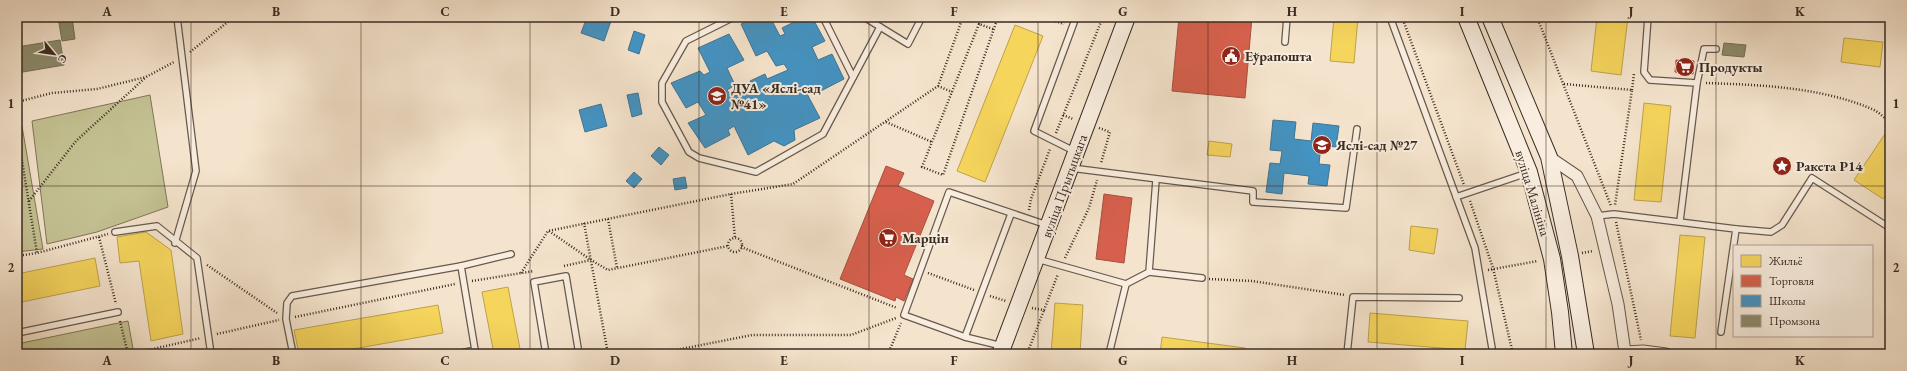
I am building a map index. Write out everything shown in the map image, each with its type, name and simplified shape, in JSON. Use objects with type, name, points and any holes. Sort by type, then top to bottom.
[{"type":"main road","name":"вуліца Прытыцкага","points":[[1002,350],[1127,17]]},
{"type":"main road","name":"вуліца Малініна","points":[[1466,17],[1529,172],[1552,259],[1560,312],[1564,354]]},
{"type":"main road","name":"вуліца Малініна","points":[[1490,17],[1549,157],[1570,256],[1586,354]]},
{"type":"street","name":"вуліца Малініна","points":[[1549,157],[1577,176],[1597,216],[1618,304],[1625,353],[1643,351],[1666,354]]},
{"type":"lane","points":[[176,243],[196,171],[177,17]]},
{"type":"lane","points":[[734,17],[686,41],[662,83],[662,102],[689,152],[700,158],[756,172],[823,134],[880,27]]},
{"type":"lane","points":[[823,17],[854,77]]},
{"type":"lane","points":[[864,17],[908,44],[922,17]]},
{"type":"lane","points":[[1076,17],[1034,131],[1076,152]]},
{"type":"lane","points":[[1285,42],[1288,17]]},
{"type":"lane","points":[[1390,17],[1475,248],[1492,354]]},
{"type":"lane","points":[[1648,17],[1644,72],[1650,80],[1697,83]]},
{"type":"lane","points":[[1680,221],[1697,83],[1704,49],[1716,49]]},
{"type":"lane","points":[[1071,168],[1156,180],[1253,191],[1253,202],[1346,208],[1357,130]]},
{"type":"lane","points":[[1456,197],[1529,172]]},
{"type":"lane","points":[[1597,216],[1614,214],[1771,232],[1782,225],[1812,178],[1890,228]]},
{"type":"lane","points":[[1149,272],[1156,180]]},
{"type":"lane","points":[[1002,350],[905,313],[949,192],[1049,226]]},
{"type":"lane","points":[[965,337],[1011,214]]},
{"type":"lane","points":[[114,232],[157,226],[176,243],[197,258],[211,354]]},
{"type":"lane","points":[[1734,245],[1736,229]]},
{"type":"lane","points":[[1721,332],[1733,250]]},
{"type":"lane","points":[[292,354],[286,319],[287,303],[292,296],[461,266],[511,254]]},
{"type":"lane","points":[[1037,259],[1126,284],[1149,272],[1202,278]]},
{"type":"lane","points":[[457,354],[475,350],[465,282],[461,266]]},
{"type":"lane","points":[[546,354],[534,282],[566,276],[579,354]]},
{"type":"lane","points":[[1109,354],[1126,284]]},
{"type":"lane","points":[[1347,354],[1353,297],[1459,298]]},
{"type":"lane","points":[[17,333],[118,312]]},
{"type":"path","points":[[29,201],[76,141],[146,78],[182,58],[234,17]]},
{"type":"path","points":[[981,17],[922,167],[943,175],[998,17]]},
{"type":"path","points":[[1044,17],[1072,26]]},
{"type":"path","points":[[1027,219],[1031,199],[1103,17]]},
{"type":"path","points":[[1537,17],[1614,214],[1643,351]]},
{"type":"path","points":[[979,24],[994,29]]},
{"type":"path","points":[[17,102],[52,93],[97,89],[146,78]]},
{"type":"path","points":[[1697,83],[1778,86],[1839,98],[1874,110],[1890,122]]},
{"type":"path","points":[[1564,84],[1632,90],[1614,214]]},
{"type":"path","points":[[938,86],[952,92]]},
{"type":"path","points":[[886,122],[932,142]]},
{"type":"path","points":[[17,130],[37,253]]},
{"type":"path","points":[[731,194],[735,238]]},
{"type":"path","points":[[608,219],[617,268]]},
{"type":"path","points":[[584,223],[608,354]]},
{"type":"path","points":[[548,231],[608,270],[728,246]]},
{"type":"path","points":[[17,256],[37,253],[114,232]]},
{"type":"path","points":[[99,237],[129,354],[286,319],[465,282],[535,271]]},
{"type":"path","points":[[728,246],[730,240],[735,238]]},
{"type":"path","points":[[735,238],[740,241],[741,247]]},
{"type":"path","points":[[728,246],[730,250],[734,252],[738,251],[741,247]]},
{"type":"path","points":[[741,247],[905,313]]},
{"type":"path","points":[[197,258],[286,319]]},
{"type":"path","points":[[556,267],[591,260]]},
{"type":"path","points":[[920,270],[1004,300],[1006,293]]},
{"type":"path","points":[[1202,278],[1252,280],[1353,297]]},
{"type":"path","points":[[1027,354],[1044,310]]},
{"type":"path","points":[[666,354],[676,350],[752,335],[851,335],[905,313]]},
{"type":"path","points":[[888,354],[905,313]]},
{"type":"shaded area","points":[[150,95],[168,207],[97,232],[47,244],[32,121]]},
{"type":"shaded area","points":[[22,126],[43,249],[17,252],[17,127]]},
{"type":"shaded area","points":[[128,321],[134,354],[17,354],[17,344]]},
{"type":"building: Жильё","points":[[1334,17],[1358,17],[1354,63],[1330,61]]},
{"type":"building: Жильё","points":[[1597,17],[1628,17],[1621,75],[1591,71]]},
{"type":"building: Жильё","points":[[1015,25],[1043,36],[985,182],[957,171]]},
{"type":"building: Жильё","points":[[1844,38],[1883,42],[1880,67],[1841,62]]},
{"type":"building: Жильё","points":[[1644,103],[1671,106],[1661,202],[1634,200]]},
{"type":"building: Жильё","points":[[1885,134],[1890,137],[1890,189],[1883,199],[1854,180]]},
{"type":"building: Жильё","points":[[1209,141],[1232,144],[1230,157],[1207,155]]},
{"type":"building: Жильё","points":[[1411,226],[1438,229],[1434,254],[1409,250]]},
{"type":"building: Жильё","points":[[146,232],[171,250],[183,334],[151,341],[139,261],[120,263],[117,237]]},
{"type":"building: Жильё","points":[[1680,235],[1705,237],[1695,338],[1670,336]]},
{"type":"building: Жильё","points":[[95,258],[100,286],[17,303],[17,274]]},
{"type":"building: Жильё","points":[[508,287],[521,354],[494,354],[482,292]]},
{"type":"building: Жильё","points":[[1055,303],[1083,305],[1080,354],[1051,354]]},
{"type":"building: Жильё","points":[[438,305],[443,333],[325,354],[299,354],[294,330]]},
{"type":"building: Жильё","points":[[1370,313],[1468,321],[1465,350],[1368,342]]},
{"type":"building: Жильё","points":[[1162,337],[1245,348],[1244,354],[1160,354]]},
{"type":"building: Торговля","points":[[1179,17],[1252,17],[1245,98],[1172,91]]},
{"type":"building: Торговля","name":"Продукты","points":[[1676,60],[1694,61],[1693,74],[1675,72]]},
{"type":"building: Торговля","name":"Марцін","points":[[886,166],[904,173],[898,186],[934,201],[904,275],[913,279],[904,301],[896,297],[895,301],[840,279]]},
{"type":"building: Торговля","points":[[1104,194],[1132,198],[1124,263],[1096,259]]},
{"type":"building: Школы","points":[[587,17],[599,17],[611,21],[604,41],[581,33]]},
{"type":"building: Школы","name":"ДУА «Яслі-сад №41»","points":[[757,17],[770,17],[780,36],[785,34],[782,28],[804,17],[812,17],[825,41],[812,47],[818,60],[832,54],[844,79],[815,94],[812,89],[806,92],[820,118],[794,130],[795,140],[784,146],[774,141],[748,155],[734,126],[728,130],[730,135],[705,148],[688,123],[706,115],[698,102],[686,108],[671,83],[700,71],[704,75],[710,72],[698,48],[729,34],[744,60],[727,68],[735,85],[727,90],[732,97],[753,87],[750,81],[765,74],[767,79],[788,70],[784,64],[776,66],[767,51],[756,56],[741,24]]},
{"type":"building: Школы","points":[[634,31],[645,35],[639,54],[628,50]]},
{"type":"building: Школы","points":[[638,93],[642,114],[632,117],[627,95]]},
{"type":"building: Школы","points":[[601,104],[607,126],[585,132],[579,110]]},
{"type":"building: Школы","points":[[1273,120],[1296,122],[1294,139],[1311,141],[1313,123],[1339,126],[1336,147],[1321,145],[1319,164],[1330,165],[1327,186],[1308,184],[1309,176],[1284,173],[1282,194],[1266,192],[1270,163],[1280,164],[1282,151],[1270,150]]},
{"type":"building: Школы","points":[[659,147],[669,155],[661,165],[651,156]]},
{"type":"building: Школы","points":[[634,172],[642,179],[634,188],[626,181]]},
{"type":"building: Школы","points":[[685,177],[687,188],[675,190],[673,179]]},
{"type":"building: Промзона","points":[[58,17],[72,17],[75,39],[62,41]]},
{"type":"building: Промзона","points":[[60,40],[64,65],[17,73],[17,47]]},
{"type":"building: Промзона","points":[[1724,43],[1746,45],[1744,57],[1722,55]]},
{"type":"place","name":"Еўрапошта","points":[[1231,56]]},
{"type":"place","name":"Продукты","points":[[1685,67]]},
{"type":"place","name":"ДУА «Яслі-сад №41»","points":[[717,96]]},
{"type":"place","name":"Яслі-сад №27","points":[[1322,145]]},
{"type":"place","name":"Ракета Р14","points":[[1782,166]]},
{"type":"place","name":"Марцін","points":[[888,238]]}]
